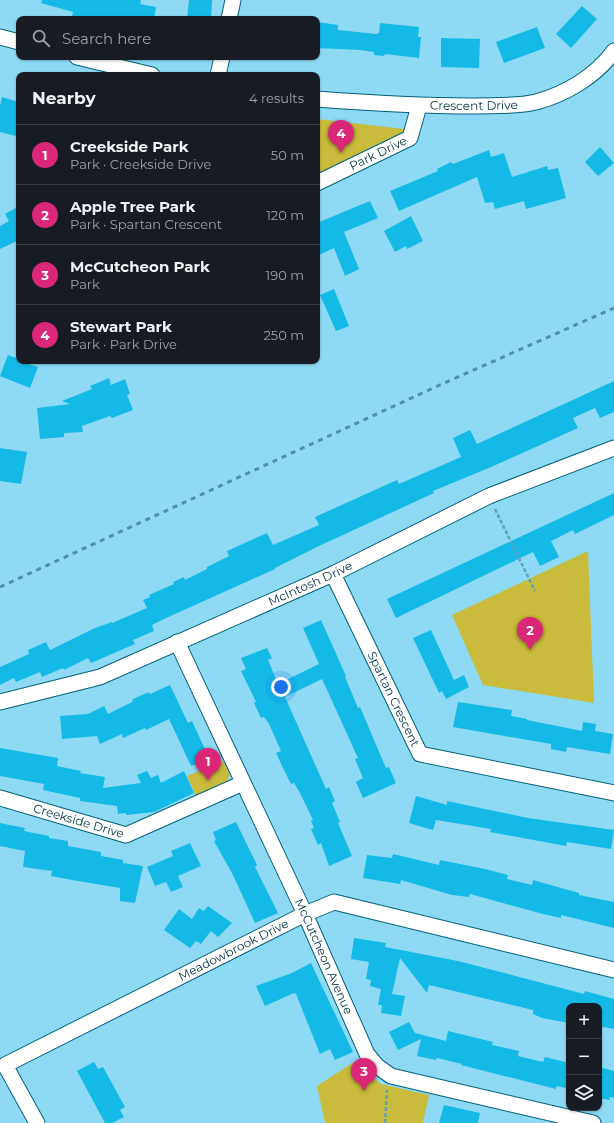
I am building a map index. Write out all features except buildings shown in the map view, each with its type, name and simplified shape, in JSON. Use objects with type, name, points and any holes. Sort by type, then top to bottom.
[{"type":"street","points":[[230,16],[233,0]]},
{"type":"street","points":[[0,37],[16,41]]},
{"type":"street","name":"Crescent Drive","points":[[320,99],[419,106],[517,105],[537,101],[575,85],[593,74],[607,61],[614,51]]},
{"type":"street","points":[[90,60],[140,72]]},
{"type":"street","points":[[219,72],[221,60]]},
{"type":"street","name":"Park Drive","points":[[320,182],[410,138],[419,106]]},
{"type":"street","name":"McIntosh Drive","points":[[0,702],[100,677],[333,574],[488,496],[614,448]]},
{"type":"street","name":"Spartan Crescent","points":[[333,574],[420,754],[614,793]]},
{"type":"street","name":"McCutcheon Avenue","points":[[177,642],[305,914],[367,1054],[376,1066],[390,1076],[593,1123]]},
{"type":"street","name":"Creekside Drive","points":[[0,798],[126,835],[243,783]]},
{"type":"street","name":"Meadowbrook Drive","points":[[37,1123],[5,1065],[305,914],[334,902],[614,970]]},
{"type":"path","points":[[488,496],[534,590]]},
{"type":"path","points":[[385,1123],[386,1093],[390,1076]]},
{"type":"shaded area","points":[[320,119],[413,130],[320,174]]},
{"type":"shaded area","points":[[588,551],[594,703],[483,685],[452,615]]},
{"type":"shaded area","points":[[223,761],[228,771],[228,779],[216,790],[197,798],[187,776]]},
{"type":"shaded area","points":[[354,1062],[381,1084],[429,1095],[423,1123],[325,1123],[317,1086]]},
{"type":"railway","points":[[0,587],[442,384],[614,308]]},
{"type":"place","name":"Stewart Park","points":[[341,153]]},
{"type":"place","name":"Apple Tree Park","points":[[530,650]]},
{"type":"place","name":"Creekside Park","points":[[208,781]]},
{"type":"place","name":"McCutcheon Park","points":[[364,1091]]}]
